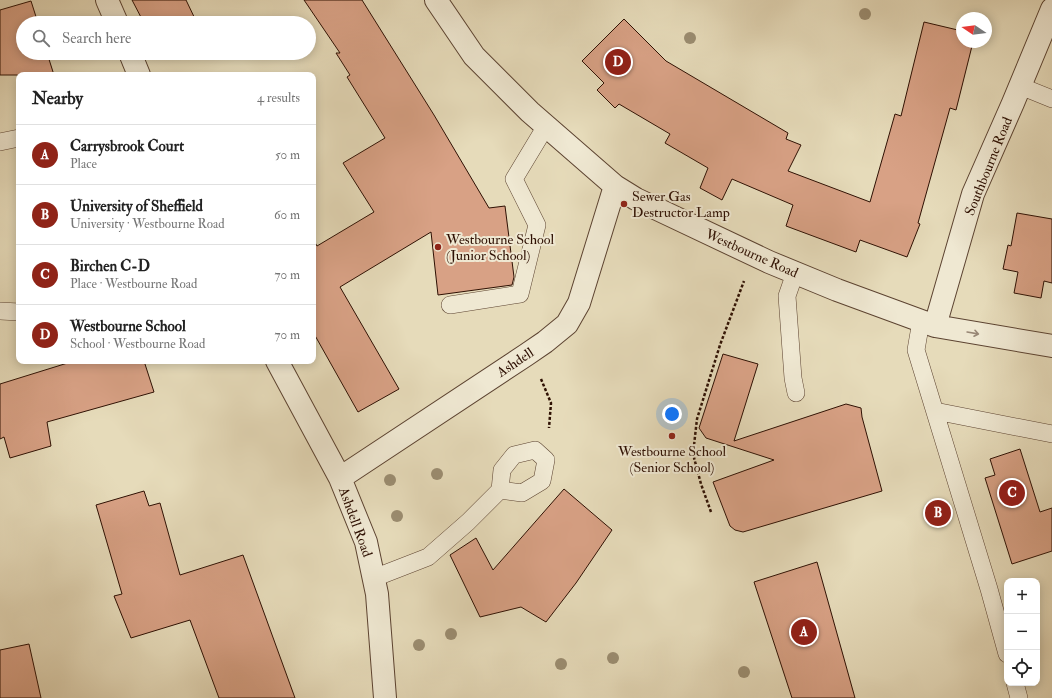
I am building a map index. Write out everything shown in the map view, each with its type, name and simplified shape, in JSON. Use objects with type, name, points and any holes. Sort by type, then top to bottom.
[{"type":"street","points":[[107,0],[114,16]]},
{"type":"street","name":"Westbourne Road","points":[[436,0],[474,56],[530,112],[615,186],[636,198],[684,222],[795,273],[928,324],[1052,346]]},
{"type":"street","name":"Southbourne Road","points":[[928,324],[973,194],[1052,9]]},
{"type":"street","points":[[133,60],[138,72]]},
{"type":"street","name":"Ashdell","points":[[340,478],[526,355],[567,324],[579,303],[615,186]]},
{"type":"street","name":"Ashdell Road","points":[[279,364],[340,478],[366,542],[377,594],[385,698]]},
{"type":"lane","points":[[1020,86],[1052,99]]},
{"type":"lane","points":[[450,305],[520,294],[537,225],[514,179],[546,126]]},
{"type":"lane","points":[[0,142],[16,139]]},
{"type":"lane","points":[[795,273],[787,296],[793,378],[796,393]]},
{"type":"lane","points":[[0,311],[16,312]]},
{"type":"lane","points":[[928,324],[916,350],[989,589],[1006,650]]},
{"type":"lane","points":[[935,411],[1052,434]]},
{"type":"lane","points":[[374,578],[428,556],[468,522],[500,490],[502,470],[514,455],[535,450],[546,460],[542,481],[522,493],[500,490]]},
{"type":"lane","points":[[1016,686],[1020,698]]},
{"type":"path","points":[[711,512],[701,484],[693,454],[697,420],[720,344],[754,255]]},
{"type":"path","points":[[526,355],[541,378],[551,403],[549,431],[535,450]]},
{"type":"building","points":[[132,0],[186,0],[194,16],[140,16]]},
{"type":"building","points":[[304,0],[362,0],[434,115],[489,208],[505,206],[514,277],[512,285],[438,295],[431,232],[340,287],[399,389],[358,412],[316,337],[316,244],[317,246],[374,212],[343,163],[385,138],[347,77],[350,75],[336,53],[340,53]]},
{"type":"building","points":[[31,1],[36,16],[16,16],[16,60],[49,60],[53,72],[16,72],[16,75],[0,75],[0,10]]},
{"type":"building","points":[[624,19],[666,61],[788,133],[786,139],[801,145],[788,171],[870,202],[895,114],[901,116],[924,22],[956,30],[956,48],[972,48],[956,110],[950,108],[918,223],[920,224],[907,257],[860,240],[856,252],[786,226],[793,205],[732,179],[722,200],[700,188],[708,168],[665,143],[670,134],[619,104],[615,108],[597,90],[604,83],[582,61]]},
{"type":"building","points":[[1017,213],[1052,219],[1052,283],[1044,281],[1041,298],[1014,293],[1018,272],[1003,269],[1008,245],[1011,246]]},
{"type":"building","points":[[723,354],[758,364],[734,441],[846,404],[861,408],[862,417],[882,491],[743,532],[735,530],[730,526],[713,482],[774,460],[706,438],[699,428]]},
{"type":"building","points":[[64,364],[145,364],[154,392],[47,422],[51,446],[10,458],[4,437],[0,439],[0,384]]},
{"type":"building","points":[[1020,449],[1040,512],[1052,508],[1052,551],[1012,564],[985,478],[995,475],[990,459]]},
{"type":"building","points":[[564,489],[612,530],[576,583],[546,622],[521,607],[480,617],[450,555],[476,538],[493,570]]},
{"type":"building","points":[[144,491],[149,506],[160,503],[180,575],[243,555],[295,698],[219,698],[190,620],[131,638],[114,596],[122,594],[96,505]]},
{"type":"building","points":[[817,562],[855,698],[792,698],[754,582]]},
{"type":"building","points":[[29,644],[41,698],[0,698],[0,650]]},
{"type":"place","name":"Westbourne School","points":[[618,62]]},
{"type":"place","name":"Sewer Gas Destructor Lamp","points":[[624,204]]},
{"type":"place","name":"Westbourne School (Junior School)","points":[[438,247]]},
{"type":"place","name":"Westbourne School (Senior School)","points":[[672,436]]},
{"type":"place","name":"Birchen C-D","points":[[1012,493]]},
{"type":"place","name":"University of Sheffield","points":[[938,513]]},
{"type":"place","name":"Carrysbrook Court","points":[[804,632]]}]
